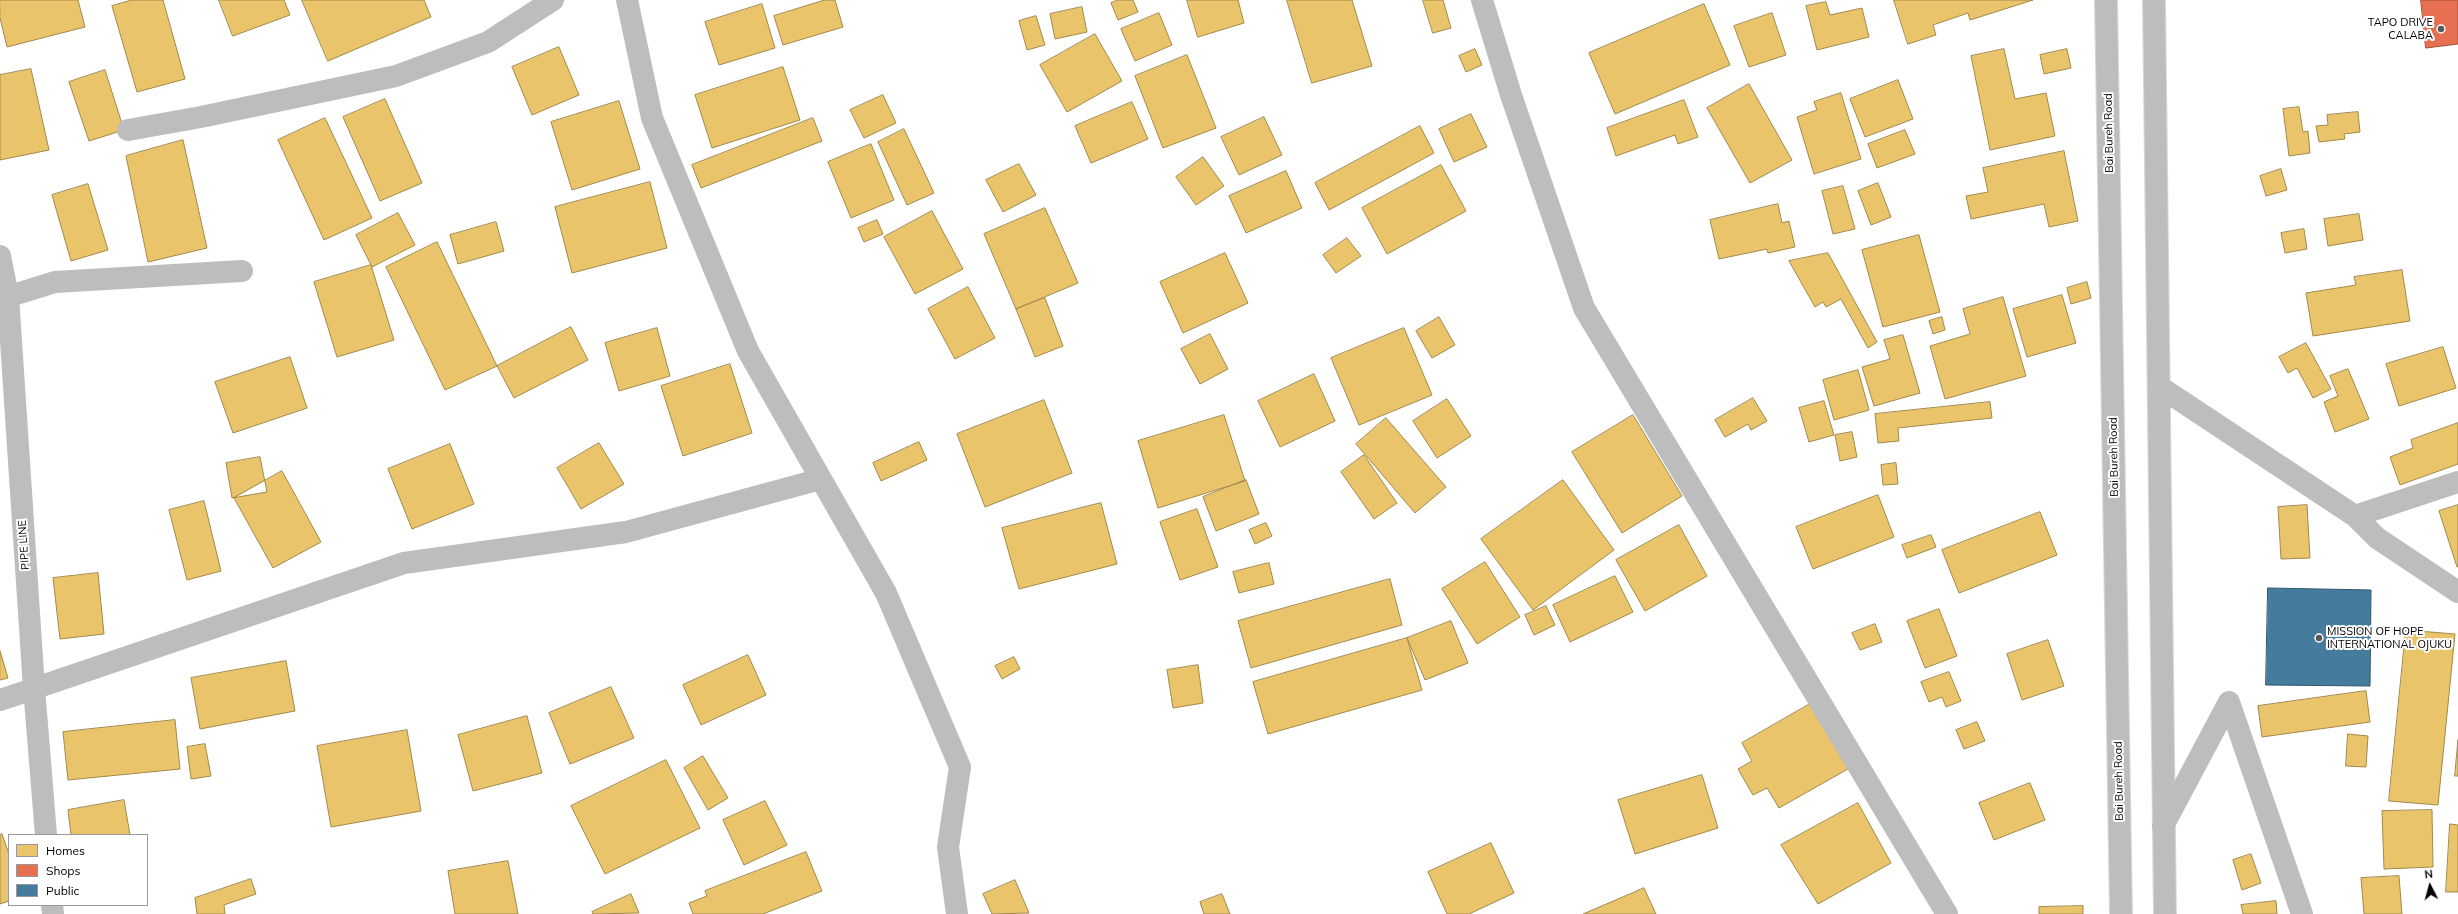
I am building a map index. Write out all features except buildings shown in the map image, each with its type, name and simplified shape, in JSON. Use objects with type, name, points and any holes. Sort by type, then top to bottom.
[{"type":"main road","points":[[128,130],[201,118],[396,76],[488,42],[553,0]]},
{"type":"main road","points":[[627,0],[655,125],[748,351],[886,593],[960,768],[948,847],[957,914]]},
{"type":"main road","points":[[1482,0],[1511,95],[1584,308],[1948,914]]},
{"type":"main road","name":"Bai Bureh Road","points":[[2106,0],[2121,914]]},
{"type":"main road","points":[[2154,0],[2160,387],[2165,914]]},
{"type":"main road","name":"PIPE LINE","points":[[0,256],[46,834]]},
{"type":"main road","points":[[4,298],[55,282],[242,271]]},
{"type":"main road","points":[[2160,387],[2355,516],[2377,538],[2458,592]]},
{"type":"main road","points":[[0,700],[404,563],[626,532],[821,479]]},
{"type":"main road","points":[[2355,516],[2458,482]]},
{"type":"main road","points":[[2163,826],[2228,702],[2302,914]]},
{"type":"place","name":"TAPO DRIVE CALABA","points":[[2441,29]]},
{"type":"place","name":"MISSION OF HOPE INTERNATIONAL OJUKU","points":[[2319,638]]}]
